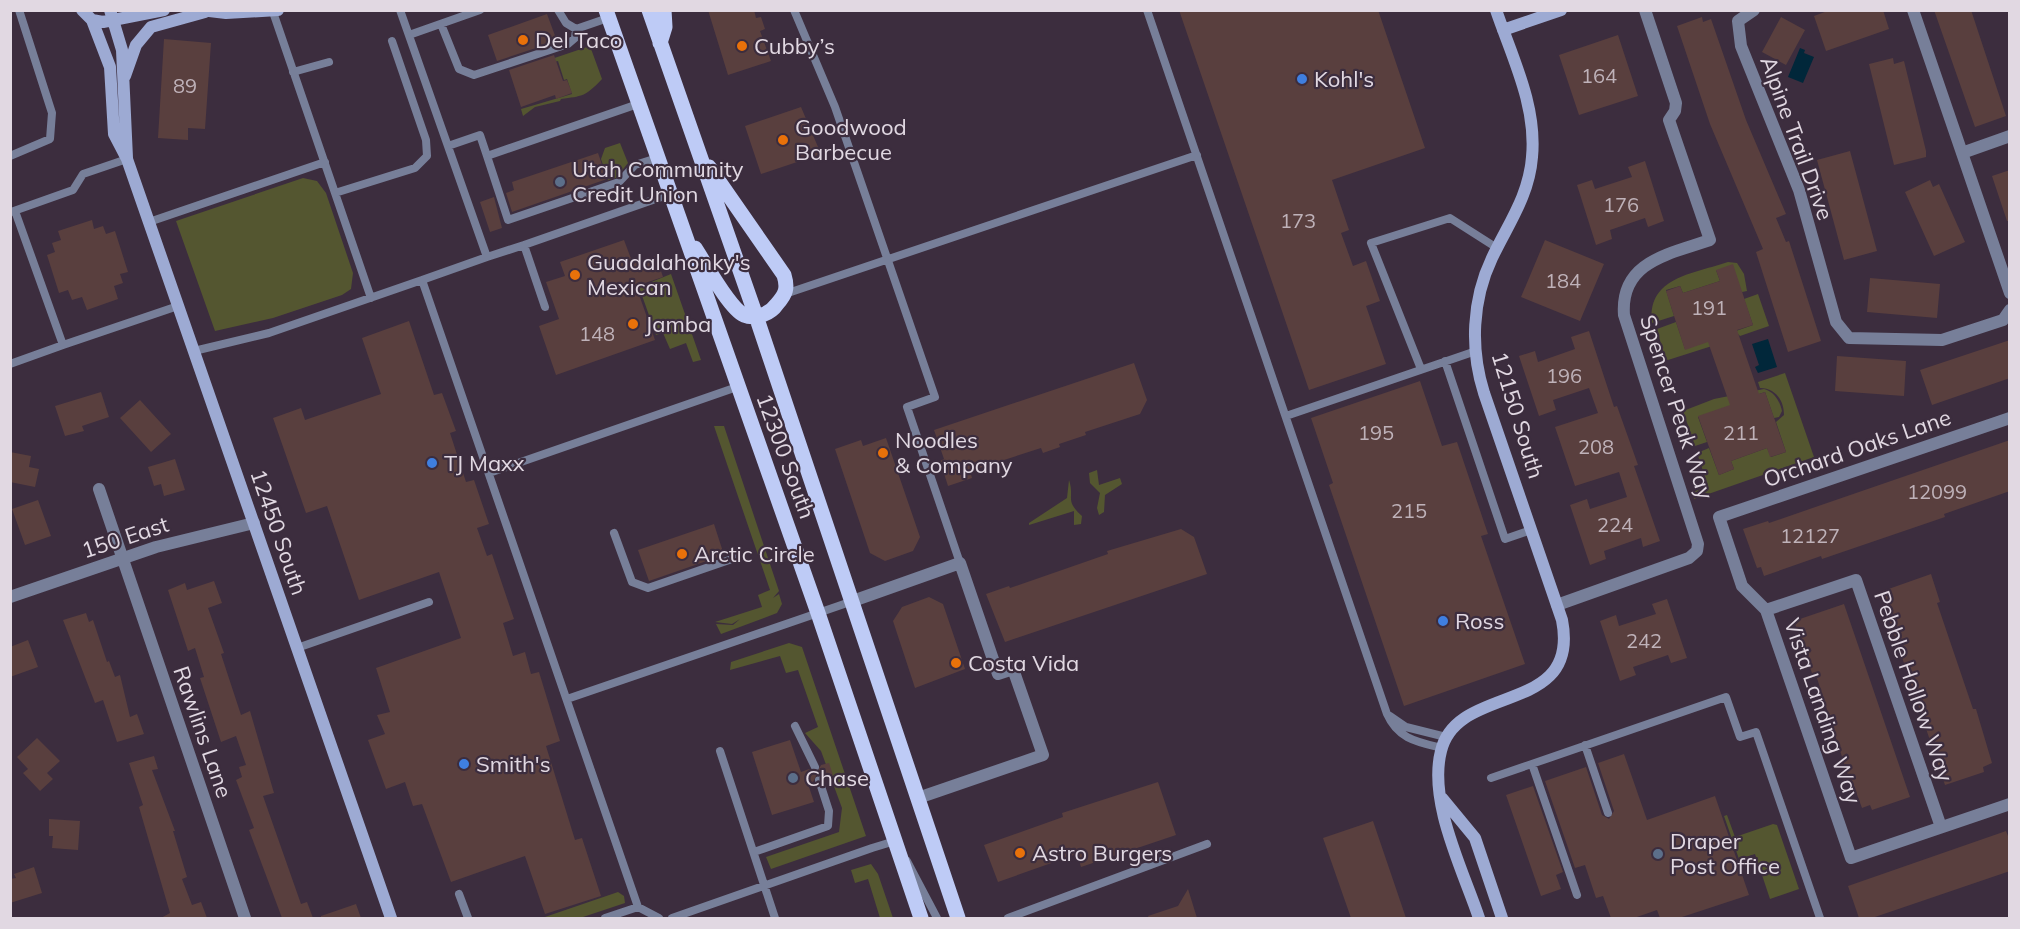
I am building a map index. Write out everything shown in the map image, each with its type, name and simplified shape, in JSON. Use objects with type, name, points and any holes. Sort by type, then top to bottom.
[{"type":"main road","name":"12300 South","points":[[649,10],[756,316],[850,602],[958,918]]},
{"type":"main road","points":[[660,43],[665,27],[664,10]]},
{"type":"main road","name":"12300 South","points":[[607,14],[818,613],[921,918]]},
{"type":"main road","points":[[684,231],[735,307],[744,315],[756,316],[772,310],[785,294],[788,285],[784,275],[697,150]]},
{"type":"street","points":[[82,10],[92,20],[164,10]]},
{"type":"street","name":"12150 South","points":[[1444,743],[1466,718],[1541,684],[1553,673],[1560,661],[1564,630],[1481,382],[1476,351],[1479,298],[1497,248],[1524,196],[1533,144],[1526,98],[1496,10]]},
{"type":"street","points":[[1503,30],[1561,10]]},
{"type":"street","name":"Spencer Peak Way","points":[[1557,605],[1689,558],[1697,551],[1698,544],[1624,315],[1626,290],[1640,268],[1661,257],[1710,240],[1669,120],[1676,111],[1676,103],[1645,10]]},
{"type":"street","name":"Alpine Trail Drive","points":[[1754,10],[1738,21],[1741,46],[1799,190],[1836,322],[1849,338],[1942,340],[2003,320],[2010,310]]},
{"type":"street","points":[[1913,10],[2010,293]]},
{"type":"street","points":[[125,77],[136,45],[151,27],[203,11],[276,11]]},
{"type":"street","name":"12450 South","points":[[112,16],[122,50],[125,77],[127,159]]},
{"type":"street","name":"12450 South","points":[[92,20],[110,67],[114,134],[127,159],[391,918]]},
{"type":"street","points":[[1962,153],[2010,136]]},
{"type":"street","name":"Orchard Oaks Lane","points":[[1719,517],[2010,418]]},
{"type":"street","name":"Rawlins Lane","points":[[99,489],[245,918]]},
{"type":"street","name":"Vista Landing Way","points":[[1719,517],[1742,586],[1766,610],[1851,858],[1941,827]]},
{"type":"street","name":"150 East","points":[[10,597],[122,558],[190,538],[254,524]]},
{"type":"street","points":[[850,602],[960,563],[998,675],[1013,669],[1043,755],[918,798]]},
{"type":"street","name":"Pebble Hollow Way","points":[[1766,610],[1856,580],[1941,827]]},
{"type":"street","points":[[1444,743],[1439,788],[1444,814],[1479,918]]},
{"type":"street","points":[[1439,788],[1448,807],[1475,838],[1502,918]]},
{"type":"street","points":[[1941,827],[2010,804]]},
{"type":"lane","points":[[10,156],[50,139],[52,113],[19,10]]},
{"type":"lane","points":[[400,10],[488,257]]},
{"type":"lane","points":[[409,35],[480,10]]},
{"type":"lane","points":[[558,10],[566,23],[576,29]]},
{"type":"lane","points":[[794,10],[835,107],[935,397],[908,407],[960,563]]},
{"type":"lane","points":[[1148,10],[1387,714],[1406,727],[1444,743]]},
{"type":"lane","points":[[276,11],[293,72],[371,298]]},
{"type":"lane","points":[[441,24],[455,64],[463,72],[474,75],[562,47],[572,41],[576,29],[607,14]]},
{"type":"lane","points":[[335,192],[370,181],[387,179],[415,168],[427,156],[426,140],[392,41]]},
{"type":"lane","points":[[293,72],[329,62]]},
{"type":"lane","points":[[487,156],[638,104]]},
{"type":"lane","points":[[448,146],[480,135],[508,220],[619,182],[635,165],[657,158]]},
{"type":"lane","points":[[785,294],[1197,155]]},
{"type":"lane","points":[[63,345],[13,211],[73,190],[83,174],[127,159]]},
{"type":"lane","points":[[149,222],[325,162]]},
{"type":"lane","points":[[194,351],[269,333],[670,194]]},
{"type":"lane","points":[[1421,369],[1371,243],[1450,218],[1497,248]]},
{"type":"lane","points":[[524,245],[544,307]]},
{"type":"lane","points":[[422,280],[638,907],[659,918]]},
{"type":"lane","points":[[10,364],[178,306]]},
{"type":"lane","points":[[1286,416],[1476,351]]},
{"type":"lane","points":[[1445,361],[1505,539],[1531,530]]},
{"type":"lane","points":[[489,473],[737,387]]},
{"type":"lane","points":[[614,533],[632,582],[648,588],[735,558]]},
{"type":"lane","points":[[297,648],[429,602]]},
{"type":"lane","points":[[567,699],[850,602]]},
{"type":"lane","points":[[1491,778],[1726,697],[1740,737],[1756,732],[1820,918]]},
{"type":"lane","points":[[795,726],[815,767]]},
{"type":"lane","points":[[1585,745],[1608,813]]},
{"type":"lane","points":[[720,752],[776,918]]},
{"type":"lane","points":[[1532,764],[1577,896]]},
{"type":"lane","points":[[754,852],[828,826],[829,812],[819,780]]},
{"type":"lane","points":[[672,918],[895,841],[918,877],[937,918]]},
{"type":"lane","points":[[1008,918],[1207,844]]},
{"type":"lane","points":[[459,894],[468,918]]},
{"type":"lane","points":[[605,918],[638,907]]},
{"type":"green space","points":[[590,46],[602,79],[583,95],[535,107],[523,116],[521,109],[572,94],[567,79],[564,80],[558,61],[510,73]]},
{"type":"green space","points":[[620,143],[628,163],[616,178],[608,180],[601,159],[605,148]]},
{"type":"green space","points":[[303,178],[317,181],[326,193],[353,273],[351,289],[342,295],[273,318],[215,331],[176,221]]},
{"type":"green space","points":[[1728,262],[1737,263],[1744,274],[1747,291],[1742,292],[1716,270],[1720,281],[1683,293],[1680,286],[1666,290],[1674,316],[1652,323],[1652,308],[1657,296],[1665,287],[1687,274]]},
{"type":"green space","points":[[671,274],[701,360],[693,362],[686,343],[670,349],[663,333],[656,335],[639,287]]},
{"type":"green space","points":[[1758,294],[1769,326],[1740,336],[1736,332],[1712,346],[1665,359],[1657,329],[1676,322],[1685,349],[1753,325],[1744,299]]},
{"type":"green space","points":[[1785,373],[1814,457],[1694,499],[1693,492],[1708,486],[1697,453],[1709,448],[1719,475],[1734,469],[1731,461],[1767,448],[1771,457],[1786,452],[1776,422],[1784,415],[1782,404],[1778,396],[1770,390],[1760,388],[1758,382]]},
{"type":"green space","points":[[1764,389],[1771,392],[1778,401],[1782,411],[1779,417],[1774,418],[1765,392],[1750,397],[1753,407],[1698,417],[1707,442],[1695,446],[1683,411],[1714,399]]},
{"type":"green space","points":[[714,426],[724,426],[779,591],[773,598],[779,594],[782,604],[777,613],[721,634],[716,624],[733,625],[740,619],[732,624],[715,622],[762,607],[758,595],[770,590]]},
{"type":"green space","points":[[1097,470],[1099,485],[1120,478],[1122,484],[1105,495],[1104,512],[1099,515],[1097,508],[1100,493],[1090,483],[1089,473]]},
{"type":"green space","points":[[1069,480],[1073,506],[1082,516],[1081,524],[1074,525],[1074,511],[1029,525],[1067,498]]},
{"type":"green space","points":[[789,643],[802,647],[866,836],[771,869],[766,857],[839,832],[842,808],[821,751],[805,733],[818,727],[798,670],[786,673],[780,656],[730,670],[731,662]]},
{"type":"green space","points":[[1727,815],[1735,837],[1773,824],[1777,825],[1799,889],[1770,899],[1755,854],[1739,859],[1724,816]]},
{"type":"green space","points":[[871,864],[878,874],[893,918],[880,918],[868,879],[855,883],[851,870]]},
{"type":"green space","points":[[618,892],[624,896],[625,903],[580,918],[542,918]]},
{"type":"water","points":[[1800,48],[1805,50],[1804,53],[1814,57],[1803,83],[1788,77]]},
{"type":"water","points":[[1768,339],[1777,367],[1758,373],[1755,367],[1759,365],[1752,344]]},
{"type":"building","name":"Cubby’s","points":[[708,10],[754,10],[756,18],[761,17],[765,29],[760,31],[771,61],[728,75]]},
{"type":"building","name":"Kohl's","points":[[1179,10],[1378,10],[1425,148],[1332,180],[1349,230],[1341,233],[1353,266],[1366,261],[1380,301],[1366,306],[1386,364],[1309,390]]},
{"type":"building","points":[[1830,10],[1883,10],[1889,29],[1826,51],[1814,16]]},
{"type":"building","points":[[1934,10],[1971,10],[2006,116],[1975,127]]},
{"type":"building","name":"Del Taco","points":[[547,14],[557,41],[497,61],[488,35]]},
{"type":"building","points":[[1702,17],[1703,22],[1711,19],[1746,120],[1786,214],[1776,218],[1786,242],[1789,241],[1821,341],[1788,352],[1756,252],[1763,249],[1710,124],[1677,26]]},
{"type":"building","points":[[1781,17],[1805,30],[1786,65],[1762,52]]},
{"type":"building","points":[[1618,35],[1638,96],[1579,115],[1559,55]]},
{"type":"building","points":[[164,39],[211,43],[205,129],[188,128],[188,140],[158,138]]},
{"type":"building","points":[[554,55],[563,81],[567,80],[572,93],[556,99],[555,95],[521,107],[509,70]]},
{"type":"building","points":[[1893,58],[1894,64],[1904,61],[1926,151],[1926,157],[1894,165],[1869,64]]},
{"type":"building","name":"Goodwood Barbecue","points":[[801,107],[821,154],[761,174],[745,126]]},
{"type":"building","points":[[1850,151],[1877,251],[1844,260],[1817,160]]},
{"type":"building","name":"Utah Community Credit Union","points":[[598,153],[607,179],[512,212],[506,193],[514,190],[512,182]]},
{"type":"building","points":[[1645,161],[1664,221],[1648,227],[1645,218],[1610,230],[1612,239],[1596,245],[1577,185],[1592,180],[1595,189],[1632,177],[1628,167]]},
{"type":"building","points":[[2010,170],[2010,221],[2007,221],[1992,176]]},
{"type":"building","points":[[1930,180],[1933,187],[1939,184],[1965,242],[1934,256],[1905,192]]},
{"type":"building","points":[[494,197],[502,228],[490,232],[480,202]]},
{"type":"building","points":[[92,220],[94,229],[103,226],[106,234],[115,231],[128,272],[120,274],[123,283],[114,286],[118,299],[87,310],[82,297],[72,300],[68,290],[59,293],[47,255],[55,252],[52,243],[61,240],[58,231]]},
{"type":"building","points":[[624,240],[633,264],[656,256],[663,277],[636,286],[655,340],[556,375],[539,326],[559,319],[546,282],[565,276],[560,262]]},
{"type":"building","points":[[1545,240],[1604,264],[1580,321],[1521,297]]},
{"type":"building","points":[[1733,264],[1753,325],[1737,330],[1759,394],[1765,392],[1786,452],[1770,457],[1767,448],[1731,461],[1734,469],[1719,475],[1698,416],[1730,405],[1708,342],[1685,350],[1666,291],[1680,286],[1683,293],[1720,281],[1716,270]]},
{"type":"building","points":[[1870,278],[1940,284],[1937,318],[1867,312]]},
{"type":"building","points":[[409,321],[434,395],[442,393],[456,431],[450,433],[466,482],[474,480],[489,524],[477,528],[487,556],[492,554],[514,619],[503,623],[513,656],[525,652],[531,674],[539,672],[560,741],[546,746],[575,840],[582,838],[601,896],[545,914],[525,856],[451,882],[422,804],[413,806],[405,782],[386,789],[368,740],[385,734],[377,715],[390,712],[376,668],[461,638],[439,572],[359,600],[327,506],[306,513],[273,418],[301,408],[305,420],[381,394],[362,338]]},
{"type":"building","points":[[1589,331],[1614,407],[1617,406],[1638,465],[1634,466],[1660,541],[1643,547],[1641,538],[1604,551],[1606,559],[1590,565],[1570,505],[1587,499],[1590,509],[1627,497],[1619,472],[1575,486],[1555,427],[1598,413],[1589,388],[1553,400],[1556,410],[1539,416],[1519,356],[1535,351],[1538,362],[1575,349],[1571,337]]},
{"type":"building","points":[[2010,340],[2010,378],[1932,405],[1920,370]]},
{"type":"building","points":[[1837,356],[1906,361],[1904,396],[1835,391]]},
{"type":"building","points":[[1134,363],[1147,400],[1140,414],[1085,432],[1086,435],[1059,444],[1060,447],[1043,453],[1041,448],[970,471],[972,478],[948,486],[940,461],[944,459],[934,430]]},
{"type":"building","points":[[1420,381],[1442,446],[1457,442],[1488,534],[1481,536],[1525,664],[1404,706],[1329,485],[1333,483],[1311,418]]},
{"type":"building","points":[[101,392],[109,417],[82,426],[84,431],[65,436],[55,406]]},
{"type":"building","points":[[140,400],[171,434],[151,452],[120,418]]},
{"type":"building","points":[[886,438],[920,537],[913,551],[885,561],[870,553],[835,449],[861,440],[863,446]]},
{"type":"building","points":[[2010,440],[2010,491],[1944,514],[1945,517],[1822,559],[1821,556],[1764,576],[1761,567],[1757,568],[1743,529],[1768,521],[1769,523]]},
{"type":"building","points":[[10,452],[31,456],[29,467],[39,469],[35,487],[10,482]]},
{"type":"building","points":[[175,459],[185,490],[164,496],[161,484],[154,486],[148,467]]},
{"type":"building","points":[[38,500],[51,536],[25,545],[12,509]]},
{"type":"building","name":"Arctic Circle","points":[[714,524],[724,555],[649,581],[638,550]]},
{"type":"building","points":[[1181,529],[1194,537],[1207,574],[1005,642],[986,594],[1108,554],[1107,551]]},
{"type":"building","points":[[1931,574],[1940,602],[1937,603],[1973,709],[1976,709],[1992,763],[1983,767],[1984,772],[1945,785],[1880,592]]},
{"type":"building","points":[[214,581],[222,603],[208,608],[224,653],[221,654],[241,715],[250,711],[274,793],[263,796],[301,904],[307,902],[313,918],[282,918],[249,830],[254,828],[236,780],[242,777],[239,767],[246,765],[236,736],[221,742],[200,678],[204,677],[195,648],[188,651],[168,590],[185,583],[187,590]]},
{"type":"building","points":[[929,597],[943,604],[965,669],[915,688],[893,621],[902,607]]},
{"type":"building","points":[[1667,599],[1687,658],[1671,663],[1668,655],[1633,667],[1636,675],[1620,681],[1600,621],[1616,615],[1619,626],[1656,614],[1652,604]]},
{"type":"building","points":[[1844,604],[1910,797],[1872,810],[1870,805],[1862,808],[1852,781],[1850,782],[1816,675],[1813,676],[1794,621]]},
{"type":"building","points":[[86,613],[89,622],[93,620],[107,662],[109,661],[115,677],[120,675],[130,717],[137,714],[144,734],[117,742],[103,700],[95,703],[63,620]]},
{"type":"building","points":[[28,640],[38,667],[10,677],[10,647]]},
{"type":"building","points":[[37,738],[60,761],[47,773],[53,779],[40,791],[23,773],[28,769],[17,757]]},
{"type":"building","name":"Chase","points":[[790,740],[801,772],[809,769],[817,773],[821,765],[829,763],[833,775],[825,778],[817,774],[813,782],[808,784],[814,802],[772,815],[752,752]]},
{"type":"building","name":"Draper Post Office","points":[[1624,754],[1647,820],[1715,796],[1749,895],[1679,918],[1660,918],[1657,910],[1634,918],[1611,918],[1603,896],[1596,898],[1585,865],[1575,868],[1545,781],[1586,767],[1602,815],[1609,819],[1614,811],[1598,763]]},
{"type":"building","points":[[154,756],[158,769],[152,770],[175,831],[173,831],[187,877],[182,879],[192,905],[201,902],[207,918],[161,918],[170,913],[139,807],[143,805],[129,763]]},
{"type":"building","points":[[1158,782],[1176,835],[1081,867],[1077,854],[998,882],[984,845],[1063,817],[1062,813]]},
{"type":"building","points":[[1533,786],[1563,872],[1556,875],[1561,889],[1541,896],[1506,795]]},
{"type":"building","points":[[49,819],[80,821],[78,850],[52,848],[53,836],[49,836]]},
{"type":"building","points":[[1373,821],[1406,918],[1351,918],[1323,838]]},
{"type":"building","points":[[2006,831],[2010,841],[2010,871],[1872,918],[1859,918],[1848,886]]},
{"type":"building","points":[[34,867],[42,893],[10,903],[10,879],[16,878],[14,874]]},
{"type":"building","points":[[1188,889],[1197,918],[1149,918],[1148,916],[1178,906]]},
{"type":"building","points":[[356,904],[361,918],[321,918],[321,916]]},
{"type":"place","name":"Del Taco","points":[[523,40]]},
{"type":"place","name":"Cubby’s","points":[[742,46]]},
{"type":"place","name":"Kohl's","points":[[1302,79]]},
{"type":"place","name":"Goodwood Barbecue","points":[[783,140]]},
{"type":"place","name":"Utah Community Credit Union","points":[[560,182]]},
{"type":"place","name":"Guadalahonky's Mexican","points":[[575,275]]},
{"type":"place","name":"Jamba","points":[[633,324]]},
{"type":"place","name":"Noodles & Company","points":[[883,453]]},
{"type":"place","name":"TJ Maxx","points":[[432,463]]},
{"type":"place","name":"Arctic Circle","points":[[682,554]]},
{"type":"place","name":"Ross","points":[[1443,621]]},
{"type":"place","name":"Costa Vida","points":[[956,663]]},
{"type":"place","name":"Smith's","points":[[464,764]]},
{"type":"place","name":"Chase","points":[[793,778]]},
{"type":"place","name":"Astro Burgers","points":[[1020,853]]},
{"type":"place","name":"Draper Post Office","points":[[1658,854]]}]
